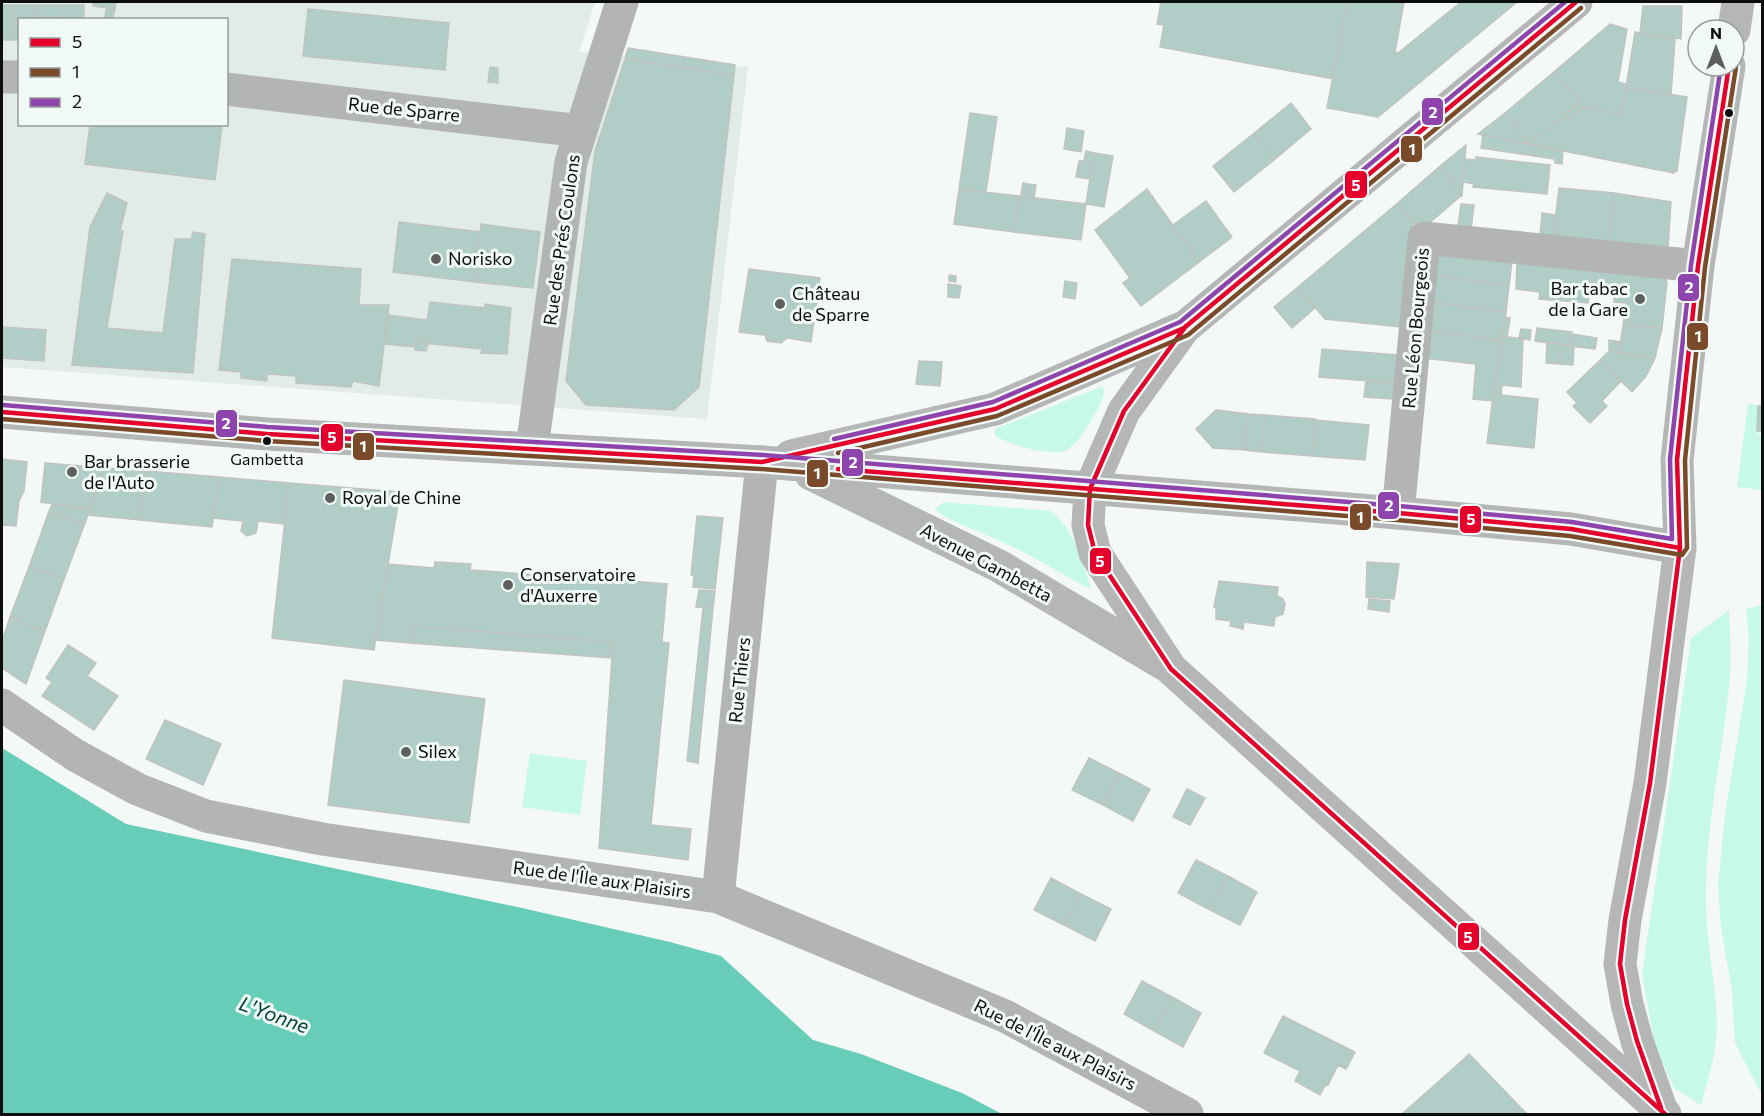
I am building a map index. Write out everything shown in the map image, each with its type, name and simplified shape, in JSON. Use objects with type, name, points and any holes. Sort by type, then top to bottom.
[{"type":"main road","points":[[1576,2],[1184,328],[1124,411],[1090,489],[1088,525],[1095,553],[1171,669],[1664,1113]]},
{"type":"main road","points":[[1736,18],[1738,2]]},
{"type":"main road","points":[[1664,1113],[1636,1041],[1620,964],[1625,920],[1650,783],[1680,548],[1677,460],[1698,266],[1727,78]]},
{"type":"main road","points":[[762,462],[995,409],[1184,328]]},
{"type":"main road","name":"Avenue Gambetta","points":[[2,412],[267,434],[762,462],[1398,513],[1571,529],[1680,548]]},
{"type":"main road","name":"Avenue Gambetta","points":[[796,466],[999,566],[1171,669]]},
{"type":"street","name":"Rue des Prés Coulons","points":[[532,448],[572,162],[622,2]]},
{"type":"street","points":[[2,77],[18,77]]},
{"type":"street","name":"Rue de Sparre","points":[[228,89],[580,131]]},
{"type":"street","name":"Rue Léon Bourgeois","points":[[1398,513],[1424,238],[1698,266]]},
{"type":"street","name":"Rue Thiers","points":[[718,897],[762,462]]},
{"type":"street","name":"Rue de l'Île aux Plaisirs","points":[[2,705],[75,755],[137,789],[206,816],[322,839],[718,897],[1005,1016],[1187,1114]]},
{"type":"shaded area","points":[[2,2],[595,2],[579,52],[748,67],[707,419],[2,367]]},
{"type":"shaded area","points":[[1103,386],[1101,403],[1087,428],[1067,450],[1052,452],[1030,449],[994,435],[995,429]]},
{"type":"shaded area","points":[[1748,404],[1758,405],[1757,431],[1762,438],[1762,490],[1737,487]]},
{"type":"shaded area","points":[[944,502],[1051,511],[1071,536],[1091,589],[1019,550],[934,509]]},
{"type":"shaded area","points":[[1762,605],[1762,1093],[1735,1043],[1732,990],[1721,928],[1718,885],[1725,814],[1747,680],[1749,638],[1746,609]]},
{"type":"shaded area","points":[[1729,610],[1730,678],[1712,813],[1706,888],[1717,1035],[1712,1065],[1701,1105],[1674,1088],[1655,1046],[1642,975],[1691,638]]},
{"type":"shaded area","points":[[530,753],[587,761],[580,815],[522,807]]},
{"type":"water","name":"L'Yonne","points":[[2,748],[126,824],[522,908],[721,956],[813,1040],[861,1054],[962,1093],[1002,1114],[2,1114]]},
{"type":"building","points":[[94,2],[116,2],[115,9],[93,6]]},
{"type":"building","points":[[1161,2],[1347,2],[1333,79],[1160,47],[1164,25],[1157,24]]},
{"type":"building","points":[[1347,2],[1404,2],[1395,52],[1398,53],[1461,2],[1517,2],[1378,117],[1327,108]]},
{"type":"building","points":[[2,5],[12,5],[12,40],[2,40]]},
{"type":"building","points":[[12,5],[34,5],[35,18],[18,18],[18,40],[12,40]]},
{"type":"building","points":[[34,5],[61,5],[61,18],[35,18]]},
{"type":"building","points":[[61,5],[84,5],[84,18],[61,18]]},
{"type":"building","points":[[1643,6],[1682,6],[1681,39],[1640,33]]},
{"type":"building","points":[[107,7],[115,9],[113,18],[104,18]]},
{"type":"building","points":[[308,9],[449,23],[445,70],[303,56]]},
{"type":"building","points":[[1610,24],[1627,29],[1618,82],[1626,84],[1622,114],[1583,107],[1567,120],[1563,116],[1580,102],[1555,71]]},
{"type":"building","points":[[1635,32],[1675,39],[1671,95],[1626,88]]},
{"type":"building","points":[[628,48],[735,65],[734,75],[625,59]]},
{"type":"building","points":[[625,59],[734,75],[699,387],[674,410],[586,405],[566,381],[595,151]]},
{"type":"building","points":[[490,67],[498,68],[498,83],[488,82]]},
{"type":"building","points":[[1555,71],[1580,102],[1529,144],[1505,113]]},
{"type":"building","points":[[1626,88],[1687,97],[1677,171],[1674,170],[1674,173],[1529,144],[1563,116],[1567,120],[1583,107],[1622,114]]},
{"type":"building","points":[[1291,103],[1311,129],[1274,160],[1253,134]]},
{"type":"building","points":[[970,113],[997,117],[986,192],[959,189]]},
{"type":"building","points":[[1505,113],[1529,144],[1478,134]]},
{"type":"building","points":[[90,126],[222,126],[215,180],[85,164]]},
{"type":"building","points":[[1067,128],[1084,131],[1081,152],[1064,149]]},
{"type":"building","points":[[1253,134],[1274,160],[1234,192],[1213,166]]},
{"type":"building","points":[[1483,135],[1563,151],[1562,164],[1555,163],[1555,159],[1481,148]]},
{"type":"building","points":[[1466,145],[1465,159],[1462,195],[1439,167]]},
{"type":"building","points":[[1086,151],[1094,153],[1090,179],[1076,177],[1079,161],[1084,161]]},
{"type":"building","points":[[1094,153],[1113,156],[1104,207],[1086,204]]},
{"type":"building","points":[[1476,157],[1550,165],[1547,194],[1473,187],[1474,184],[1463,182],[1465,159],[1476,160]]},
{"type":"building","points":[[1439,167],[1462,195],[1428,224],[1413,223],[1399,202]]},
{"type":"building","points":[[1023,183],[1028,184],[1026,197],[1021,196]]},
{"type":"building","points":[[1028,184],[1036,185],[1034,198],[1026,197]]},
{"type":"building","points":[[1559,188],[1614,193],[1608,243],[1553,237]]},
{"type":"building","points":[[959,189],[1019,196],[1014,232],[954,224]]},
{"type":"building","points":[[1147,189],[1199,262],[1141,306],[1123,283],[1130,278],[1095,230]]},
{"type":"building","points":[[107,193],[127,203],[120,231],[123,231],[107,328],[163,333],[175,239],[191,239],[193,232],[205,234],[193,373],[72,365],[90,227]]},
{"type":"building","points":[[1614,193],[1671,202],[1668,249],[1608,243]]},
{"type":"building","points":[[1019,196],[1086,204],[1081,240],[1014,232]]},
{"type":"building","points":[[1206,201],[1232,237],[1199,262],[1173,225]]},
{"type":"building","points":[[1399,202],[1413,223],[1401,327],[1325,319],[1298,287]]},
{"type":"building","points":[[1461,204],[1474,205],[1471,229],[1458,227]]},
{"type":"building","points":[[1542,213],[1556,215],[1553,237],[1540,236]]},
{"type":"building","name":"Norisko","points":[[399,222],[480,232],[475,282],[393,272]]},
{"type":"building","points":[[481,224],[540,232],[533,288],[475,282]]},
{"type":"building","points":[[1434,253],[1512,261],[1509,286],[1432,275]]},
{"type":"building","points":[[232,259],[361,269],[359,305],[389,305],[379,386],[353,381],[351,387],[296,383],[296,376],[267,374],[267,381],[241,378],[241,372],[219,370]]},
{"type":"building","points":[[1517,261],[1593,268],[1588,303],[1539,299],[1540,292],[1516,289]]},
{"type":"building","name":"Bar tabac de la Gare","points":[[1593,268],[1662,274],[1667,282],[1662,328],[1623,325],[1626,303],[1614,302],[1614,296],[1589,293]]},
{"type":"building","name":"Château de Sparre","points":[[749,269],[820,278],[811,342],[787,338],[781,343],[767,341],[765,335],[739,332]]},
{"type":"building","points":[[949,275],[956,276],[956,282],[949,281]]},
{"type":"building","points":[[1432,275],[1509,286],[1506,312],[1430,302]]},
{"type":"building","points":[[1065,281],[1077,283],[1075,299],[1063,297]]},
{"type":"building","points":[[948,284],[961,286],[959,298],[948,297]]},
{"type":"building","points":[[1298,287],[1315,308],[1292,328],[1274,307]]},
{"type":"building","points":[[430,302],[485,308],[485,304],[511,308],[507,354],[481,353],[482,349],[424,343],[425,339],[416,337],[415,347],[385,344],[388,315],[427,320]]},
{"type":"building","points":[[1430,302],[1506,312],[1501,340],[1427,331]]},
{"type":"building","points":[[1505,317],[1510,318],[1507,337],[1502,336]]},
{"type":"building","points":[[1623,325],[1662,328],[1655,358],[1619,353]]},
{"type":"building","points":[[2,327],[46,330],[44,361],[2,358]]},
{"type":"building","points":[[1537,328],[1572,332],[1570,346],[1535,341]]},
{"type":"building","points":[[1521,329],[1531,330],[1530,340],[1519,338]]},
{"type":"building","points":[[1427,331],[1501,340],[1493,401],[1473,399],[1476,364],[1424,358]]},
{"type":"building","points":[[1572,334],[1597,338],[1595,349],[1570,346]]},
{"type":"building","points":[[1501,336],[1523,339],[1521,387],[1502,385],[1501,395],[1538,399],[1534,448],[1487,443]]},
{"type":"building","points":[[416,337],[425,339],[424,343],[428,344],[426,351],[415,350]]},
{"type":"building","points":[[1609,340],[1621,342],[1619,353],[1609,351]]},
{"type":"building","points":[[1547,342],[1560,344],[1560,364],[1546,363]]},
{"type":"building","points":[[1560,344],[1574,346],[1573,365],[1560,364]]},
{"type":"building","points":[[1322,349],[1398,355],[1395,383],[1319,377]]},
{"type":"building","points":[[1609,351],[1655,358],[1646,376],[1632,392],[1600,360]]},
{"type":"building","points":[[1600,360],[1621,381],[1602,401],[1607,406],[1590,423],[1573,406],[1577,403],[1567,392]]},
{"type":"building","points":[[919,361],[942,362],[940,386],[916,384]]},
{"type":"building","points":[[1366,380],[1395,383],[1393,399],[1364,397]]},
{"type":"building","points":[[1758,406],[1762,406],[1762,431],[1757,431]]},
{"type":"building","points":[[1216,410],[1248,414],[1245,450],[1213,448],[1196,429]]},
{"type":"building","points":[[1248,414],[1265,415],[1262,452],[1245,450]]},
{"type":"building","points":[[1265,415],[1315,419],[1312,456],[1262,452]]},
{"type":"building","points":[[1315,420],[1369,425],[1365,460],[1312,456]]},
{"type":"building","points":[[2,459],[27,462],[24,491],[19,501],[16,526],[2,525]]},
{"type":"building","points":[[45,463],[105,468],[90,509],[41,502]]},
{"type":"building","points":[[105,468],[146,471],[140,520],[88,515]]},
{"type":"building","points":[[146,471],[219,477],[212,527],[140,520]]},
{"type":"building","points":[[219,477],[289,483],[284,524],[258,521],[256,533],[247,536],[241,531],[243,521],[213,518]]},
{"type":"building","points":[[289,483],[400,492],[374,650],[272,638]]},
{"type":"building","points":[[52,504],[90,509],[85,523],[48,514]]},
{"type":"building","points":[[48,514],[85,523],[64,579],[29,567]]},
{"type":"building","points":[[697,516],[723,518],[715,589],[693,587],[694,575],[691,575]]},
{"type":"building","points":[[435,562],[471,564],[470,570],[584,578],[585,572],[618,575],[618,580],[667,584],[662,642],[669,643],[651,825],[691,829],[688,860],[599,848],[613,642],[412,626],[411,643],[375,640],[388,564],[434,568]]},
{"type":"building","points":[[1367,562],[1399,564],[1394,599],[1366,597]]},
{"type":"building","points":[[29,567],[64,579],[45,631],[10,617]]},
{"type":"building","points":[[1219,581],[1278,587],[1277,596],[1283,599],[1285,604],[1283,614],[1275,617],[1274,626],[1244,622],[1243,629],[1230,626],[1231,621],[1216,619],[1216,607],[1214,607]]},
{"type":"building","points":[[699,590],[715,591],[713,608],[696,607]]},
{"type":"building","points":[[1369,599],[1390,601],[1389,612],[1368,609]]},
{"type":"building","points":[[703,608],[713,608],[698,763],[687,761]]},
{"type":"building","points":[[10,617],[45,631],[26,684],[2,668],[2,641]]},
{"type":"building","points":[[412,626],[613,642],[612,658],[411,643]]},
{"type":"building","points":[[68,645],[96,663],[87,676],[118,696],[94,730],[42,696],[52,682],[46,678]]},
{"type":"building","name":"Silex","points":[[344,680],[485,699],[469,823],[328,805]]},
{"type":"building","points":[[165,720],[221,744],[203,785],[146,759]]},
{"type":"building","points":[[1089,758],[1119,773],[1103,805],[1072,790]]},
{"type":"building","points":[[1119,773],[1150,789],[1133,821],[1103,805]]},
{"type":"building","points":[[1187,789],[1205,798],[1190,825],[1173,817]]},
{"type":"building","points":[[1196,860],[1228,876],[1210,910],[1178,893]]},
{"type":"building","points":[[1228,876],[1257,892],[1240,925],[1210,910]]},
{"type":"building","points":[[1051,878],[1081,894],[1064,925],[1034,910]]},
{"type":"building","points":[[1081,894],[1111,909],[1095,941],[1064,925]]},
{"type":"building","points":[[1142,981],[1172,997],[1154,1031],[1124,1014]]},
{"type":"building","points":[[1172,997],[1201,1013],[1183,1047],[1154,1031]]},
{"type":"building","points":[[1283,1016],[1355,1052],[1346,1069],[1338,1065],[1320,1095],[1295,1081],[1300,1071],[1264,1053]]},
{"type":"building","points":[[1469,1054],[1527,1114],[1402,1114],[1464,1059]]},
{"type":"transit line","name":"2","points":[[834,439],[993,402],[1180,322],[1565,2]]},
{"type":"transit line","name":"5","points":[[2,412],[267,434],[762,462],[995,409],[1184,328],[1576,2]]},
{"type":"transit line","name":"1","points":[[838,453],[997,416],[1188,335],[1581,8]]},
{"type":"transit line","name":"2","points":[[3,405],[268,427],[763,455],[1399,506],[1572,522],[1672,539],[1670,459],[1691,265],[1719,78]]},
{"type":"transit line","name":"5","points":[[1661,1108],[1637,1041],[1620,964],[1625,920],[1650,783],[1680,548],[1677,460],[1698,266],[1727,78]]},
{"type":"transit line","name":"1","points":[[2,419],[267,441],[761,469],[1397,520],[1570,536],[1682,555],[1687,548],[1685,460],[1705,267],[1734,78]]},
{"type":"transit line","name":"5","points":[[1186,326],[1124,411],[1090,489],[1088,525],[1095,553],[1171,669],[1665,1114]]},
{"type":"transit line","name":"5","points":[[838,469],[1398,513],[1571,529],[1680,548]]},
{"type":"place","name":"Norisko","points":[[436,259]]},
{"type":"place","name":"Bar tabac de la Gare","points":[[1640,299]]},
{"type":"place","name":"Château de Sparre","points":[[780,304]]},
{"type":"place","name":"Gambetta","points":[[267,441]]},
{"type":"place","name":"Bar brasserie de l'Auto","points":[[72,472]]},
{"type":"place","name":"Royal de Chine","points":[[330,498]]},
{"type":"place","name":"Conservatoire d'Auxerre","points":[[508,585]]},
{"type":"place","name":"Silex","points":[[406,752]]}]
